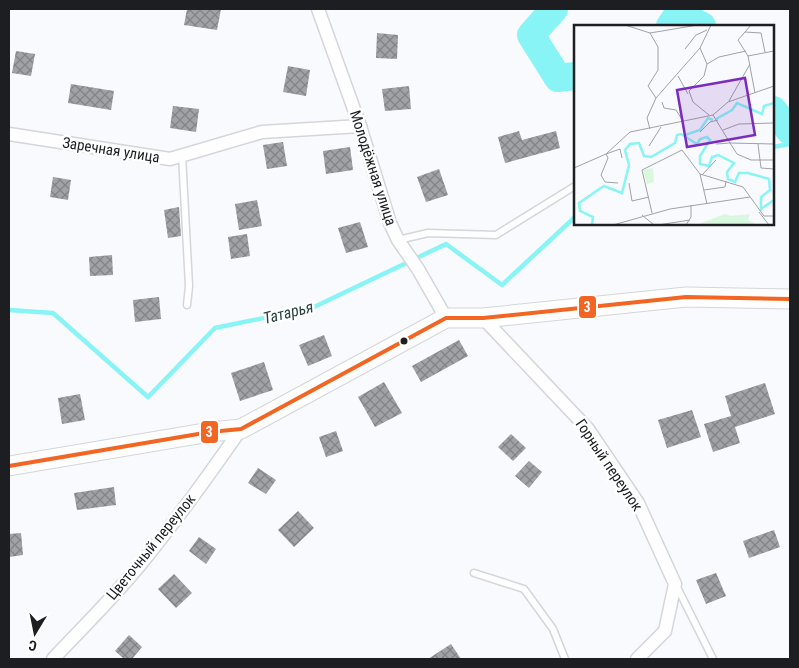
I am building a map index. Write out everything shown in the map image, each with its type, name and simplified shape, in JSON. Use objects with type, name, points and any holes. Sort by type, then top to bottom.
[{"type":"street","name":"Молодёжная улица","points":[[318,9],[360,126],[390,223],[401,245],[418,269],[446,318]]},
{"type":"street","name":"Заречная улица","points":[[9,134],[170,159],[262,132],[360,126]]},
{"type":"street","points":[[9,466],[241,428],[446,318],[483,318],[686,297],[790,298]]},
{"type":"street","name":"Горный переулок","points":[[483,318],[588,429],[638,503],[675,584]]},
{"type":"street","name":"Цветочный переулок","points":[[53,659],[148,556],[203,483],[241,428]]},
{"type":"street","points":[[637,659],[665,631],[675,584]]},
{"type":"lane","points":[[182,155],[189,286],[187,305]]},
{"type":"lane","points":[[401,245],[428,233],[496,235],[574,187]]},
{"type":"lane","points":[[474,573],[524,590],[552,629],[565,659]]},
{"type":"lane","points":[[675,584],[713,659]]},
{"type":"building","points":[[187,9],[221,9],[217,30],[184,25]]},
{"type":"building","points":[[377,33],[398,35],[397,59],[376,58]]},
{"type":"building","points":[[16,51],[35,54],[31,76],[12,73]]},
{"type":"building","points":[[288,66],[310,70],[306,96],[283,92]]},
{"type":"building","points":[[71,84],[114,91],[111,110],[68,103]]},
{"type":"building","points":[[409,86],[411,109],[385,111],[382,89]]},
{"type":"building","points":[[173,106],[199,109],[196,132],[170,128]]},
{"type":"building","points":[[519,131],[522,140],[556,131],[560,148],[505,163],[498,137]]},
{"type":"building","points":[[283,142],[287,166],[267,169],[263,145]]},
{"type":"building","points":[[350,147],[353,170],[326,174],[323,151]]},
{"type":"building","points":[[439,169],[448,195],[426,202],[417,177]]},
{"type":"building","points":[[53,177],[71,180],[68,200],[50,197]]},
{"type":"building","points":[[257,200],[262,226],[239,230],[235,204]]},
{"type":"building","points":[[179,207],[181,236],[168,238],[164,210]]},
{"type":"building","points":[[360,222],[368,247],[346,253],[338,228]]},
{"type":"building","points":[[247,234],[250,256],[231,259],[228,237]]},
{"type":"building","points":[[112,255],[113,275],[90,276],[89,257]]},
{"type":"building","points":[[159,297],[161,319],[135,322],[133,300]]},
{"type":"building","points":[[324,335],[332,356],[308,366],[299,345]]},
{"type":"building","points":[[459,340],[468,356],[421,382],[412,366]]},
{"type":"building","points":[[264,362],[273,390],[240,401],[231,373]]},
{"type":"building","points":[[384,382],[402,413],[375,427],[358,397]]},
{"type":"building","points":[[765,383],[775,414],[735,427],[740,443],[713,452],[704,424],[731,416],[725,396]]},
{"type":"building","points":[[80,394],[85,420],[62,424],[58,398]]},
{"type":"building","points":[[692,410],[701,437],[667,448],[658,420]]},
{"type":"building","points":[[336,431],[343,451],[326,457],[319,437]]},
{"type":"building","points":[[511,434],[526,448],[513,461],[498,447]]},
{"type":"building","points":[[529,461],[542,472],[529,488],[515,476]]},
{"type":"building","points":[[258,468],[276,480],[266,494],[248,483]]},
{"type":"building","points":[[114,487],[116,505],[77,510],[74,493]]},
{"type":"building","points":[[298,511],[314,528],[294,547],[278,530]]},
{"type":"building","points":[[774,530],[780,547],[749,558],[743,541]]},
{"type":"building","points":[[21,533],[23,555],[9,557],[9,534]]},
{"type":"building","points":[[199,537],[216,549],[206,564],[189,551]]},
{"type":"building","points":[[716,573],[726,596],[706,604],[696,580]]},
{"type":"building","points":[[174,574],[192,593],[176,608],[158,589]]},
{"type":"building","points":[[129,635],[142,647],[132,659],[124,659],[115,651]]},
{"type":"building","points":[[451,644],[461,659],[428,659]]},
{"type":"waterway","points":[[554,9],[531,35],[558,78],[574,76]]},
{"type":"waterway","points":[[671,25],[679,13],[700,25]]},
{"type":"waterway","points":[[774,111],[790,131]]},
{"type":"waterway","name":"Татарья","points":[[774,147],[790,144]]},
{"type":"waterway","name":"Татарья","points":[[9,310],[53,313],[148,397],[215,328],[312,308],[446,244],[502,285],[574,218]]},
{"type":"transit line","name":"3","points":[[9,466],[210,432],[241,429],[446,318],[483,318],[686,297],[790,299]]}]
